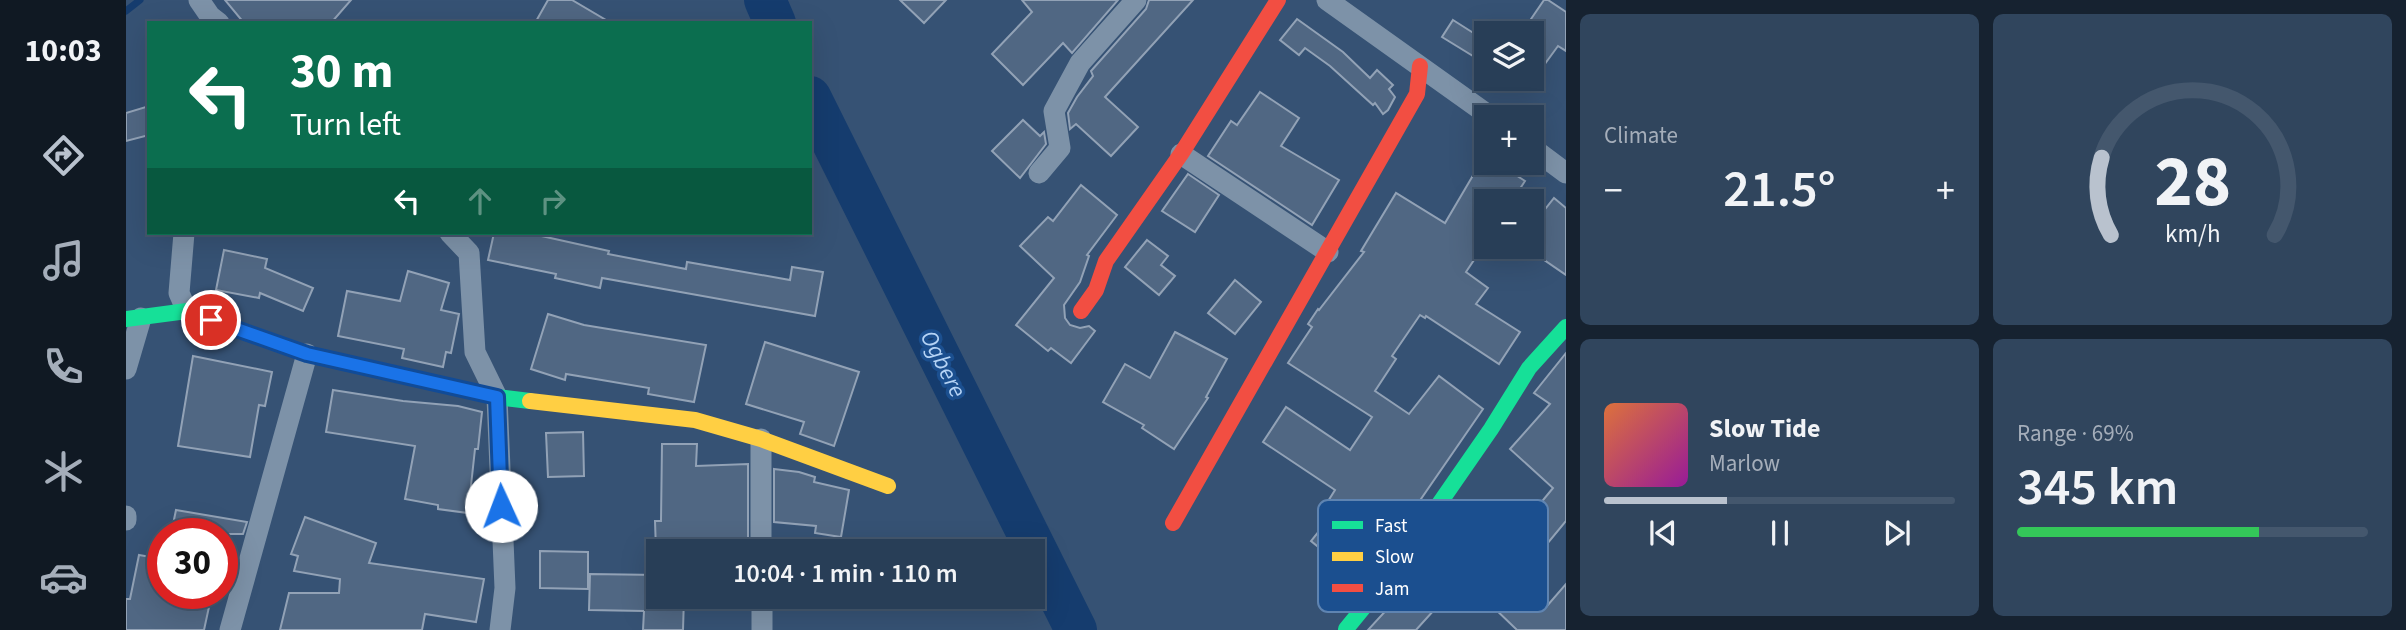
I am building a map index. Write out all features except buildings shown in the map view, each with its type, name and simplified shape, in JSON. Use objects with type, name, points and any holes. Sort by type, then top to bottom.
[{"type":"street","points":[[199,0],[217,21]]},
{"type":"street","points":[[1039,173],[1060,148],[1054,111],[1080,63],[1136,0]]},
{"type":"street","points":[[1081,311],[1096,290],[1106,261],[1181,154],[1278,0]]},
{"type":"street","points":[[1327,0],[1474,105]]},
{"type":"street","points":[[1173,523],[1417,94],[1420,66]]},
{"type":"street","points":[[1181,154],[1328,252]]},
{"type":"street","points":[[1544,157],[1566,173]]},
{"type":"street","points":[[184,235],[179,293],[187,311]]},
{"type":"street","points":[[452,235],[469,253],[475,352],[497,397],[505,589],[500,630]]},
{"type":"street","points":[[126,369],[133,319],[187,311],[307,354],[497,397],[695,420],[761,439],[888,486]]},
{"type":"street","points":[[1442,500],[1529,368],[1566,327]]},
{"type":"street","points":[[230,630],[307,354]]},
{"type":"street","points":[[761,439],[761,539]]},
{"type":"street","points":[[762,609],[762,630]]},
{"type":"street","points":[[1346,629],[1360,612]]},
{"type":"waterway","points":[[126,11],[140,0]]},
{"type":"waterway","name":"Ogbere","points":[[765,0],[774,21]]},
{"type":"waterway","name":"Ogbere","points":[[812,101],[1076,630]]},
{"type":"traffic: fast","points":[[126,319],[187,311],[307,354],[497,397],[530,401]]},
{"type":"traffic: fast","points":[[1442,500],[1529,368],[1566,327]]},
{"type":"traffic: fast","points":[[1346,629],[1360,612]]},
{"type":"traffic: slow","points":[[530,401],[695,420],[761,439],[888,486]]},
{"type":"traffic: jam","points":[[1081,311],[1096,290],[1106,261],[1181,154],[1278,0]]},
{"type":"traffic: jam","points":[[1173,523],[1417,94],[1420,66]]},
{"type":"route","points":[[211,320],[307,354],[497,397],[501,506]]}]
